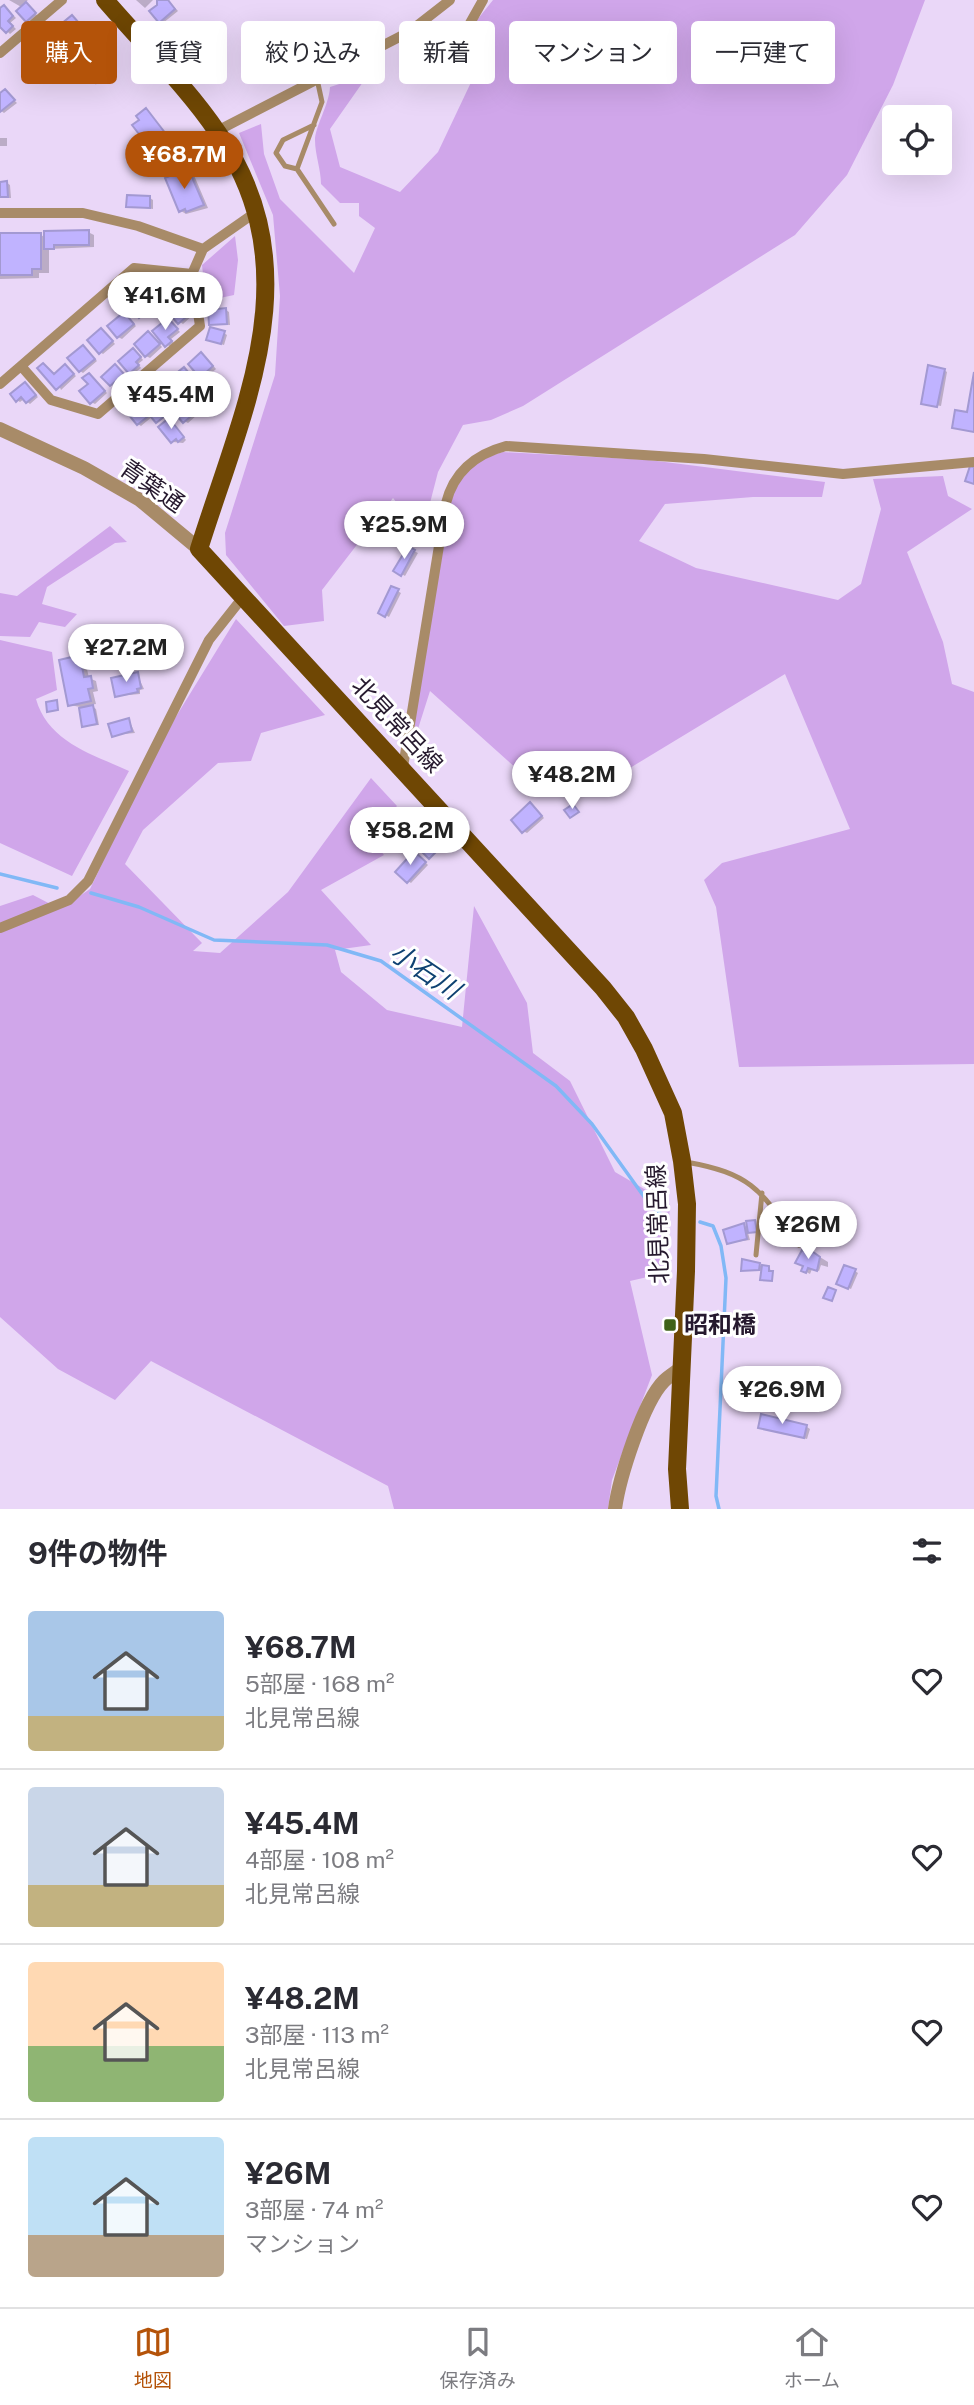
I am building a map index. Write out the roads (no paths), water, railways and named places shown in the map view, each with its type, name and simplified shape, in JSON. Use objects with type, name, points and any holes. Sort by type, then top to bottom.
[{"type":"main road","points":[[104,0],[217,131],[243,177],[256,212],[265,250],[268,281],[263,337],[199,549]]},
{"type":"main road","name":"北見常呂線","points":[[199,549],[402,767],[626,1017],[673,1112],[687,1204],[677,1469],[680,1509]]},
{"type":"street","points":[[0,53],[62,0]]},
{"type":"street","points":[[385,45],[410,32],[450,0]]},
{"type":"street","points":[[471,21],[483,0]]},
{"type":"street","points":[[217,131],[307,84]]},
{"type":"street","points":[[21,366],[51,400],[98,414],[201,326],[192,274],[202,249],[256,212]]},
{"type":"street","points":[[0,213],[83,213],[138,226],[202,249]]},
{"type":"street","points":[[0,384],[134,268],[192,274]]},
{"type":"street","name":"青葉通","points":[[0,429],[84,468],[140,500],[199,549]]},
{"type":"street","points":[[402,767],[449,490],[474,457],[506,446],[704,459],[843,474],[974,462]]},
{"type":"street","points":[[0,928],[69,900],[88,881],[209,640],[243,597]]},
{"type":"street","points":[[615,1509],[622,1469],[635,1437],[662,1383],[681,1368]]},
{"type":"lane","points":[[297,169],[322,102],[318,84]]},
{"type":"lane","points":[[314,125],[283,139],[276,153],[285,166],[297,169],[334,225]]},
{"type":"lane","points":[[682,1161],[711,1166],[736,1175],[762,1193],[799,1245]]},
{"type":"lane","points":[[756,1255],[762,1193]]},
{"type":"waterway","name":"小石川","points":[[0,874],[57,888]]},
{"type":"waterway","name":"小石川","points":[[91,893],[139,907],[214,940],[327,945],[381,961],[556,1086],[592,1124],[650,1205],[665,1217]]},
{"type":"waterway","name":"小石川","points":[[700,1222],[713,1226],[721,1246],[726,1278],[716,1496],[719,1509]]},
{"type":"place","name":"昭和橋","points":[[670,1325]]}]
